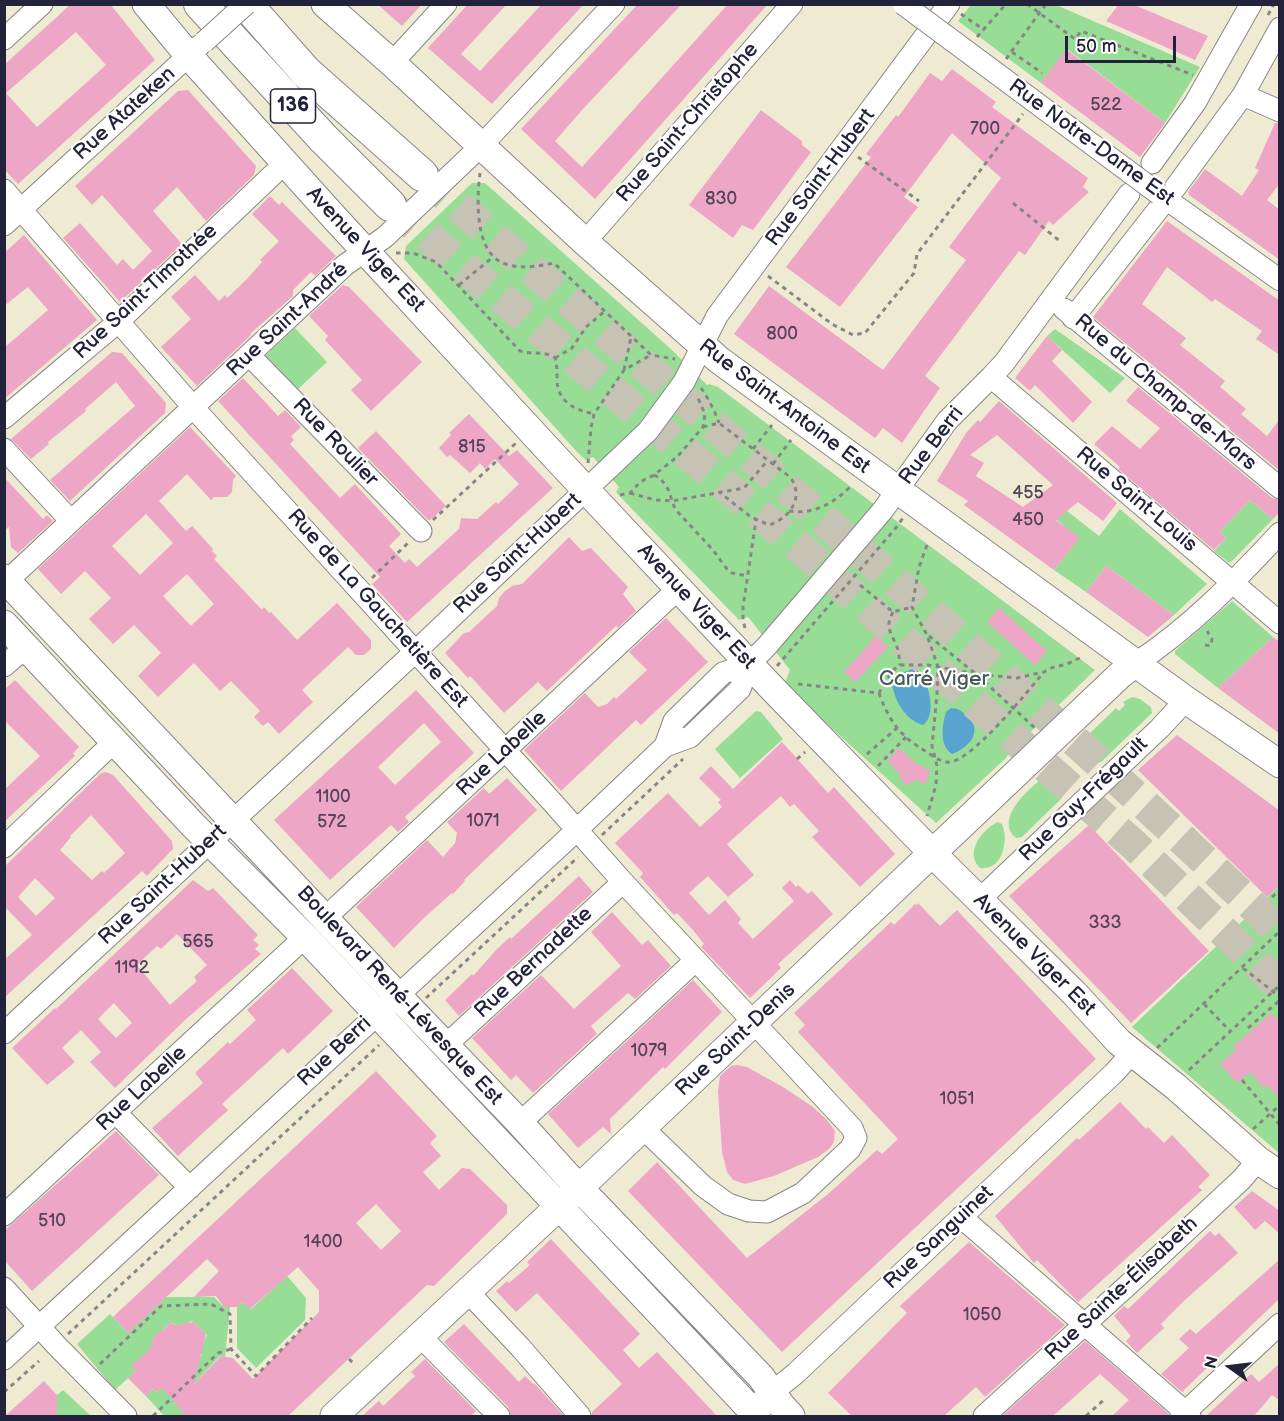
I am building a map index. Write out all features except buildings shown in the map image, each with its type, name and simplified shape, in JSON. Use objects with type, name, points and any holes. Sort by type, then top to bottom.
[{"type":"highway","name":"136","points":[[200,4],[308,123],[390,205]]},
{"type":"highway","name":"136","points":[[246,4],[306,72],[422,175]]},
{"type":"highway","points":[[270,4],[393,148]]},
{"type":"main road","name":"Avenue Viger Est","points":[[146,4],[197,49],[285,163],[530,429],[587,478],[678,589],[749,664],[932,853],[1144,1051],[1176,1087],[1269,1167]]},
{"type":"main road","name":"Rue Saint-Antoine Est","points":[[325,4],[392,63],[480,159],[585,242],[703,347],[1186,700],[1280,764]]},
{"type":"main road","name":"Boulevard René-Lévesque Est","points":[[6,579],[579,1188],[761,1377],[791,1416]]},
{"type":"main road","name":"Boulevard René-Lévesque Est","points":[[4,624],[209,842],[305,937],[559,1206],[750,1414]]},
{"type":"main road","name":"Rue Saint-Denis","points":[[334,1416],[643,1128],[1120,675],[1136,663]]},
{"type":"street","points":[[4,39],[42,4]]},
{"type":"street","name":"Rue Atateken","points":[[4,225],[246,4]]},
{"type":"street","points":[[392,63],[446,4]]},
{"type":"street","name":"Rue Saint-André","points":[[6,579],[194,408],[345,265],[385,237],[480,159],[614,4]]},
{"type":"street","name":"Rue Saint-Christophe","points":[[585,242],[792,4]]},
{"type":"street","name":"Rue Notre-Dame Est","points":[[903,4],[1280,280]]},
{"type":"street","points":[[1152,163],[1195,102],[1251,4]]},
{"type":"street","name":"Rue Saint-Hubert","points":[[4,1033],[416,651],[587,478],[638,442],[659,418],[684,382],[717,316],[955,9]]},
{"type":"street","points":[[1073,318],[1163,196],[1243,95],[1280,28]]},
{"type":"street","points":[[1243,95],[1280,111]]},
{"type":"street","name":"Rue Saint-Timothée","points":[[4,418],[118,322],[285,163]]},
{"type":"street","name":"Rue de La Gauchetière Est","points":[[4,190],[194,408],[623,882],[852,1128],[856,1138],[850,1149],[803,1193],[768,1212],[749,1210],[729,1204],[703,1186],[643,1128]]},
{"type":"street","name":"Rue Berri","points":[[4,1359],[665,746],[674,721],[723,673],[749,664],[766,647],[898,491],[947,421],[992,377],[1130,194]]},
{"type":"street","name":"Rue du Champ-de-Mars","points":[[1052,298],[1073,318],[1149,371],[1280,488]]},
{"type":"street","name":"Rue Roulier","points":[[249,355],[421,531]]},
{"type":"street","name":"Rue Saint-Louis","points":[[992,377],[1280,623]]},
{"type":"street","points":[[4,449],[71,521]]},
{"type":"street","points":[[1136,663],[1156,650],[1233,582],[1280,533]]},
{"type":"street","name":"Rue Labelle","points":[[325,918],[678,589]]},
{"type":"street","points":[[4,666],[26,647]]},
{"type":"street","name":"Rue Guy-Frégault","points":[[980,899],[1160,728],[1186,700]]},
{"type":"street","points":[[4,847],[114,741]]},
{"type":"street","name":"Rue Bernadette","points":[[446,1045],[623,882]]},
{"type":"street","name":"Rue Labelle","points":[[4,1215],[305,937]]},
{"type":"street","points":[[520,1123],[696,960]]},
{"type":"street","name":"Rue Sanguinet","points":[[750,1414],[1114,1073],[1144,1051]]},
{"type":"street","points":[[813,1107],[830,1110],[840,1115]]},
{"type":"street","points":[[116,1113],[190,1188]]},
{"type":"street","name":"Rue Sainte-Élisabeth","points":[[984,1416],[1242,1179],[1269,1167]]},
{"type":"street","points":[[961,1216],[1065,1299],[1084,1324],[1185,1415],[1280,1324]]},
{"type":"street","points":[[4,1288],[126,1416]]},
{"type":"street","points":[[468,1292],[580,1416]]},
{"type":"street","points":[[420,1336],[487,1413]]},
{"type":"path","points":[[976,38],[1006,4]]},
{"type":"path","points":[[1027,4],[1075,39],[1082,31],[1198,76]]},
{"type":"path","points":[[999,54],[1006,60],[1046,4]]},
{"type":"path","points":[[955,9],[984,30]]},
{"type":"path","points":[[969,32],[984,44]]},
{"type":"path","points":[[1012,52],[1042,73]]},
{"type":"path","points":[[768,276],[832,324],[853,335],[865,333],[914,273],[917,254],[1024,112]]},
{"type":"path","points":[[858,157],[919,201]]},
{"type":"path","points":[[480,159],[477,202],[479,220],[493,257],[511,265],[526,267],[554,263],[651,355],[679,360]]},
{"type":"path","points":[[1013,203],[1061,242]]},
{"type":"path","points":[[393,253],[413,253],[436,262],[520,351],[528,354],[539,351],[555,358],[560,393],[565,401],[573,408],[594,414]]},
{"type":"path","points":[[459,285],[493,257]]},
{"type":"path","points":[[555,358],[572,348],[586,327],[605,310]]},
{"type":"path","points":[[587,478],[594,414],[624,370],[631,336]]},
{"type":"path","points":[[624,370],[651,355]]},
{"type":"path","points":[[701,387],[719,423],[790,477],[796,488],[795,501],[789,512],[780,522],[769,525],[756,520],[719,492]]},
{"type":"path","points":[[630,494],[640,482],[654,475],[677,457],[703,427],[705,414],[696,394]]},
{"type":"path","points":[[705,414],[715,412]]},
{"type":"path","points":[[703,427],[719,423]]},
{"type":"path","points":[[753,449],[772,425]]},
{"type":"path","points":[[366,583],[530,429]]},
{"type":"path","points":[[773,464],[791,440]]},
{"type":"path","points":[[615,495],[630,494],[655,500],[672,501],[747,487],[768,460]]},
{"type":"path","points":[[654,475],[661,479],[668,489],[675,509],[713,550],[727,569],[732,573],[748,576]]},
{"type":"path","points":[[789,512],[808,512],[821,507],[840,497],[851,486]]},
{"type":"path","points":[[745,629],[743,607],[756,520]]},
{"type":"path","points":[[781,662],[895,529]]},
{"type":"path","points":[[927,545],[919,567],[912,607],[927,635],[938,667],[932,746],[937,766],[936,784],[927,816]]},
{"type":"path","points":[[860,585],[893,612]]},
{"type":"path","points":[[893,612],[912,607]]},
{"type":"path","points":[[893,612],[888,623],[891,636],[897,646],[900,664]]},
{"type":"path","points":[[1205,645],[1210,646],[1212,639],[1206,628]]},
{"type":"path","points":[[927,635],[976,674],[1038,731]]},
{"type":"path","points":[[879,693],[892,671],[900,664],[910,663],[1017,678],[1044,672],[1082,657]]},
{"type":"path","points":[[879,693],[897,728],[906,738],[948,762],[959,760],[977,746],[1044,672]]},
{"type":"path","points":[[797,684],[825,689],[879,693]]},
{"type":"path","points":[[867,754],[897,728]]},
{"type":"path","points":[[878,766],[906,738]]},
{"type":"path","points":[[797,759],[802,754]]},
{"type":"path","points":[[604,833],[682,760]]},
{"type":"path","points":[[429,995],[577,858]]},
{"type":"path","points":[[1272,897],[1280,890]]},
{"type":"path","points":[[1144,1051],[1204,1004],[1280,931]]},
{"type":"path","points":[[1241,1021],[1249,1029],[1280,998],[1243,968]]},
{"type":"path","points":[[1183,1075],[1280,985]]},
{"type":"path","points":[[1204,1004],[1230,1031]]},
{"type":"path","name":"Rue Berri","points":[[76,1327],[372,1052]]},
{"type":"path","points":[[1242,1080],[1280,1125]]},
{"type":"path","points":[[1249,1132],[1280,1105]]},
{"type":"path","points":[[86,1376],[161,1306],[211,1305],[230,1314],[231,1349],[256,1376],[312,1318]]},
{"type":"path","points":[[153,1416],[218,1353],[231,1349]]},
{"type":"path","points":[[349,1359],[355,1365]]},
{"type":"path","points":[[4,1392],[39,1361]]},
{"type":"path","points":[[1086,1416],[1106,1398]]},
{"type":"green space","points":[[971,5],[1056,5],[1200,67],[1165,123],[1067,49],[1041,83],[958,21]]},
{"type":"green space","name":"Carré Viger","points":[[472,183],[485,183],[672,350],[707,385],[718,387],[1095,670],[936,823],[784,685],[790,670],[748,617],[739,620],[616,492],[619,487],[593,457],[586,460],[578,453],[404,259],[406,246]]},
{"type":"green space","points":[[295,328],[327,362],[297,390],[265,356]]},
{"type":"green space","points":[[1055,329],[1125,378],[1110,393],[1047,336]]},
{"type":"green space","points":[[1250,500],[1273,519],[1231,562],[1228,562],[1214,551],[1226,538],[1220,531]]},
{"type":"green space","points":[[1120,509],[1207,584],[1174,615],[1106,566],[1086,592],[1054,570],[1079,538],[1056,519],[1067,511],[1099,536]]},
{"type":"green space","points":[[1232,601],[1273,637],[1218,688],[1175,654],[1175,651]]},
{"type":"green space","points":[[1132,697],[1140,699],[1151,707],[1152,713],[1101,762],[1095,763],[1079,748],[1079,744],[1116,708],[1119,711],[1125,705],[1123,702]]},
{"type":"green space","points":[[756,711],[761,712],[783,739],[740,778],[715,749]]},
{"type":"green space","points":[[1043,778],[1061,794],[1062,798],[1022,837],[1016,838],[1010,831],[1011,814],[1029,789]]},
{"type":"green space","points":[[998,822],[1002,824],[1005,838],[1002,853],[994,865],[980,868],[976,862],[974,849],[986,830]]},
{"type":"green space","points":[[1279,886],[1279,1153],[1132,1027]]},
{"type":"green space","points":[[287,1276],[306,1298],[305,1320],[256,1368],[237,1348],[237,1307],[243,1302],[251,1309]]},
{"type":"green space","points":[[166,1297],[214,1297],[224,1307],[230,1307],[225,1357],[220,1356],[176,1403],[183,1412],[183,1416],[164,1416],[146,1396],[153,1389],[157,1392],[202,1355],[199,1351],[207,1335],[192,1321],[176,1325],[171,1322],[163,1330],[166,1334],[156,1334],[152,1340],[152,1347],[132,1366],[136,1371],[115,1390],[77,1344],[110,1314],[127,1332]]},
{"type":"green space","points":[[63,1390],[91,1416],[57,1416],[57,1395]]},
{"type":"water","points":[[913,669],[921,673],[927,685],[930,700],[930,714],[923,725],[911,719],[902,709],[892,684],[898,674]]},
{"type":"water","points":[[951,708],[963,713],[974,727],[969,743],[952,754],[943,740],[943,723],[946,712]]},
{"type":"tunnel","points":[[422,175],[964,642],[1176,834],[1280,932]]},
{"type":"tunnel","points":[[390,205],[798,546],[1134,845],[1280,986]]}]
